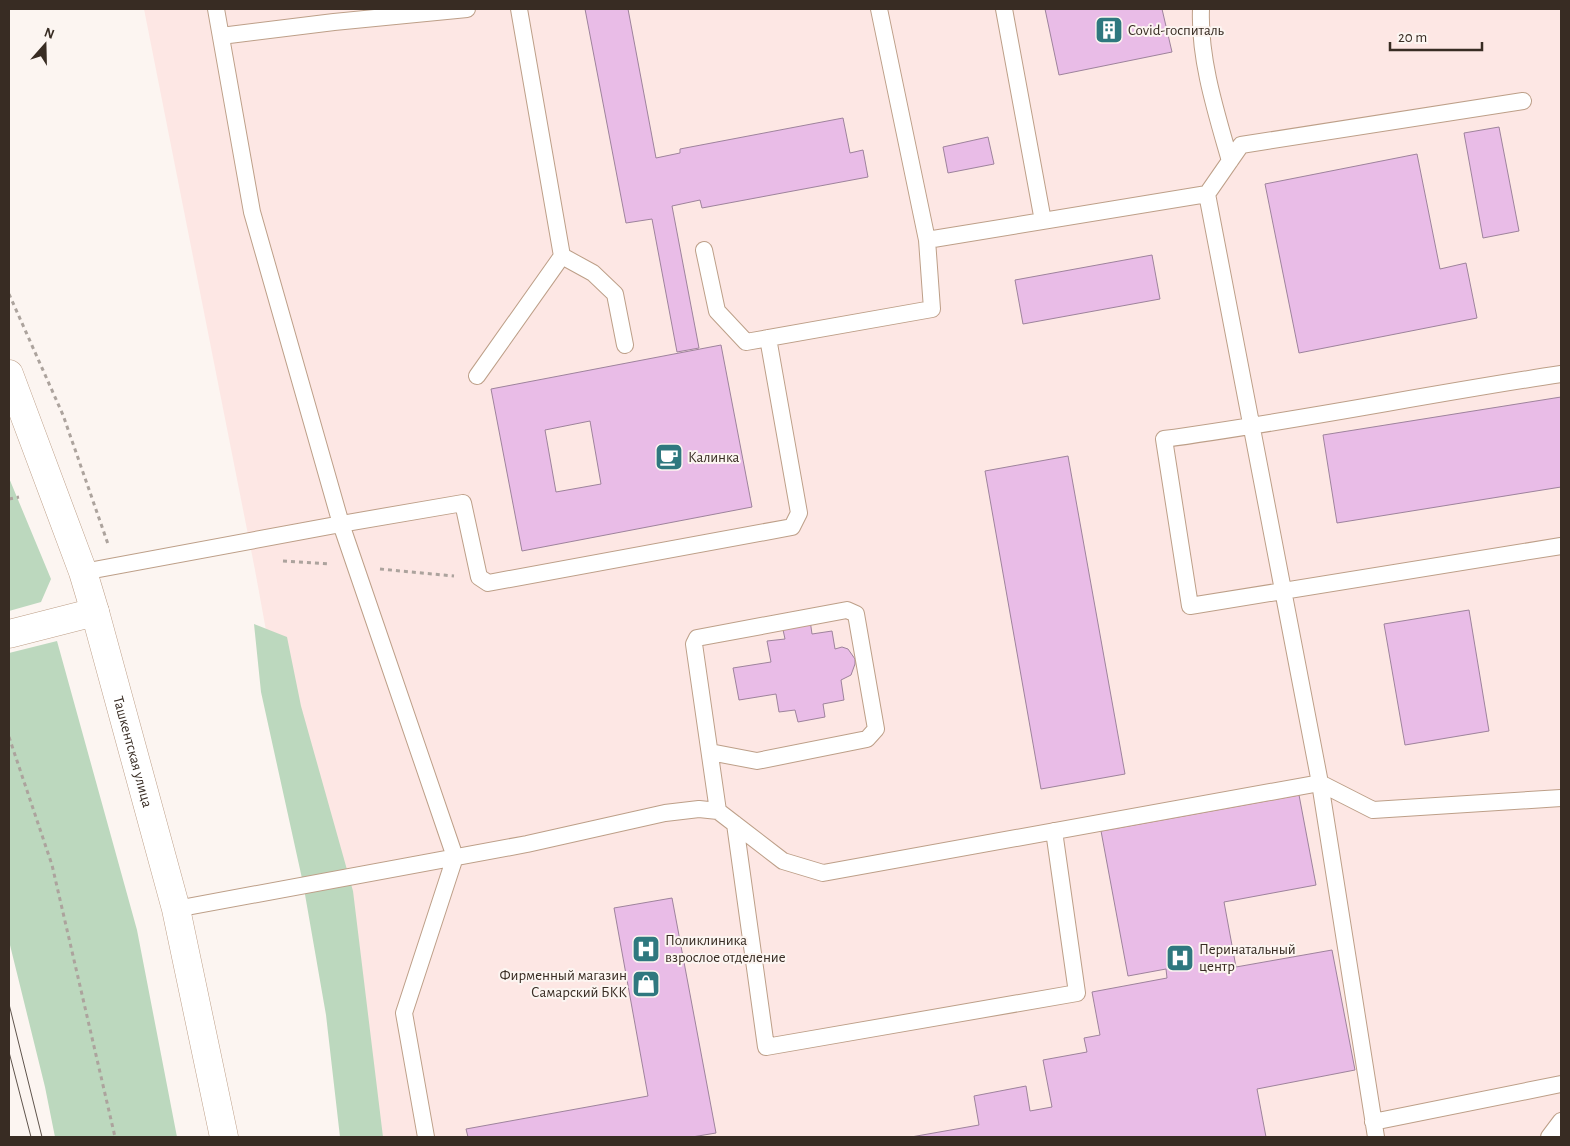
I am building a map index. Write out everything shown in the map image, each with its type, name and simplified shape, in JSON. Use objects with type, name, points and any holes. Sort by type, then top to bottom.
[{"type":"main road","name":"Ташкентская улица","points":[[9,374],[83,572],[95,612],[176,909],[224,1137]]},
{"type":"main road","points":[[9,634],[95,612]]},
{"type":"lane","points":[[216,9],[252,212],[341,524],[455,857],[404,1013],[426,1137]]},
{"type":"lane","points":[[221,36],[467,9]]},
{"type":"lane","points":[[477,376],[562,256],[519,9]]},
{"type":"lane","points":[[704,250],[717,310],[746,342],[932,309],[928,240],[880,9]]},
{"type":"lane","points":[[1004,9],[1043,221]]},
{"type":"lane","points":[[1201,9],[1200,31],[1217,118],[1230,161]]},
{"type":"lane","points":[[928,240],[1207,194],[1241,144],[1523,102]]},
{"type":"lane","points":[[1207,194],[1320,783],[1374,1129],[1561,1084]]},
{"type":"lane","points":[[562,256],[593,273],[615,294],[625,345]]},
{"type":"lane","points":[[83,572],[341,524],[463,504],[479,577],[488,583],[792,527],[799,514],[768,338]]},
{"type":"lane","points":[[1561,374],[1474,387],[1252,427],[1164,439],[1190,606],[1561,546]]},
{"type":"lane","points":[[710,752],[756,761],[867,739],[876,730],[856,614],[847,610],[697,638],[694,644],[718,811]]},
{"type":"lane","points":[[176,909],[455,857],[665,813],[700,809],[718,811],[783,861],[823,873],[1320,783],[1373,810],[1561,798]]},
{"type":"lane","points":[[735,824],[766,1048],[1078,993],[1054,830]]},
{"type":"lane","points":[[1549,1137],[1561,1121]]},
{"type":"path","points":[[9,499],[19,498]]},
{"type":"path","points":[[278,560],[462,577]]},
{"type":"path","points":[[9,737],[52,865],[115,1137]]},
{"type":"shaded area","points":[[144,9],[1561,9],[1561,1137],[358,1137],[255,570]]},
{"type":"green space","points":[[9,478],[51,579],[41,602],[9,611]]},
{"type":"green space","points":[[254,624],[287,637],[301,706],[353,891],[383,1137],[340,1137],[326,1015],[303,883],[261,692]]},
{"type":"green space","points":[[57,641],[137,930],[177,1137],[55,1137],[45,1087],[9,941],[9,653]]},
{"type":"building","points":[[585,9],[628,9],[656,158],[680,153],[680,149],[843,118],[850,153],[863,150],[868,177],[702,208],[700,200],[672,206],[699,348],[677,352],[652,219],[626,223]]},
{"type":"building","name":"Covid-госпиталь","points":[[1045,9],[1162,9],[1172,52],[1059,75]]},
{"type":"building","points":[[1499,127],[1519,231],[1483,238],[1464,133]]},
{"type":"building","points":[[988,137],[994,164],[948,173],[943,147]]},
{"type":"building","points":[[1417,154],[1440,269],[1466,263],[1477,318],[1299,353],[1265,184]]},
{"type":"building","points":[[1152,255],[1160,299],[1023,324],[1015,280]]},
{"type":"building","name":"Калинка","points":[[721,345],[752,507],[522,551],[491,389]],"holes":[[[590,421],[601,484],[556,492],[545,430]]]},
{"type":"building","points":[[1561,397],[1561,487],[1337,523],[1323,435]]},
{"type":"building","points":[[1068,456],[1125,774],[1041,789],[985,471]]},
{"type":"building","points":[[1469,610],[1489,731],[1405,745],[1384,624]]},
{"type":"building","points":[[810,620],[812,634],[832,631],[835,649],[842,647],[848,649],[855,659],[851,675],[841,680],[844,700],[823,704],[825,717],[798,722],[795,710],[779,712],[776,694],[739,700],[733,668],[771,662],[767,641],[785,639],[782,625]]},
{"type":"building","name":"Перинатальный центр","points":[[1299,795],[1316,885],[1224,902],[1236,967],[1332,950],[1355,1070],[1257,1089],[1266,1137],[911,1137],[979,1125],[974,1096],[1026,1086],[1030,1111],[1052,1107],[1043,1060],[1087,1052],[1084,1038],[1100,1035],[1092,992],[1167,978],[1166,969],[1128,976],[1101,831]]},
{"type":"building","points":[[672,898],[716,1133],[692,1137],[468,1137],[466,1129],[648,1096],[614,908]]},
{"type":"tram line","points":[[9,1004],[42,1137]]},
{"type":"tram line","points":[[9,1052],[31,1137]]},
{"type":"place","name":"Covid-госпиталь","points":[[1109,30]]},
{"type":"place","name":"Калинка","points":[[669,457]]},
{"type":"place","name":"Поликлиника взрослое отделение","points":[[646,949]]},
{"type":"place","name":"Перинатальный центр","points":[[1180,958]]},
{"type":"place","name":"Фирменный магазин Самарский БКК","points":[[646,984]]}]
